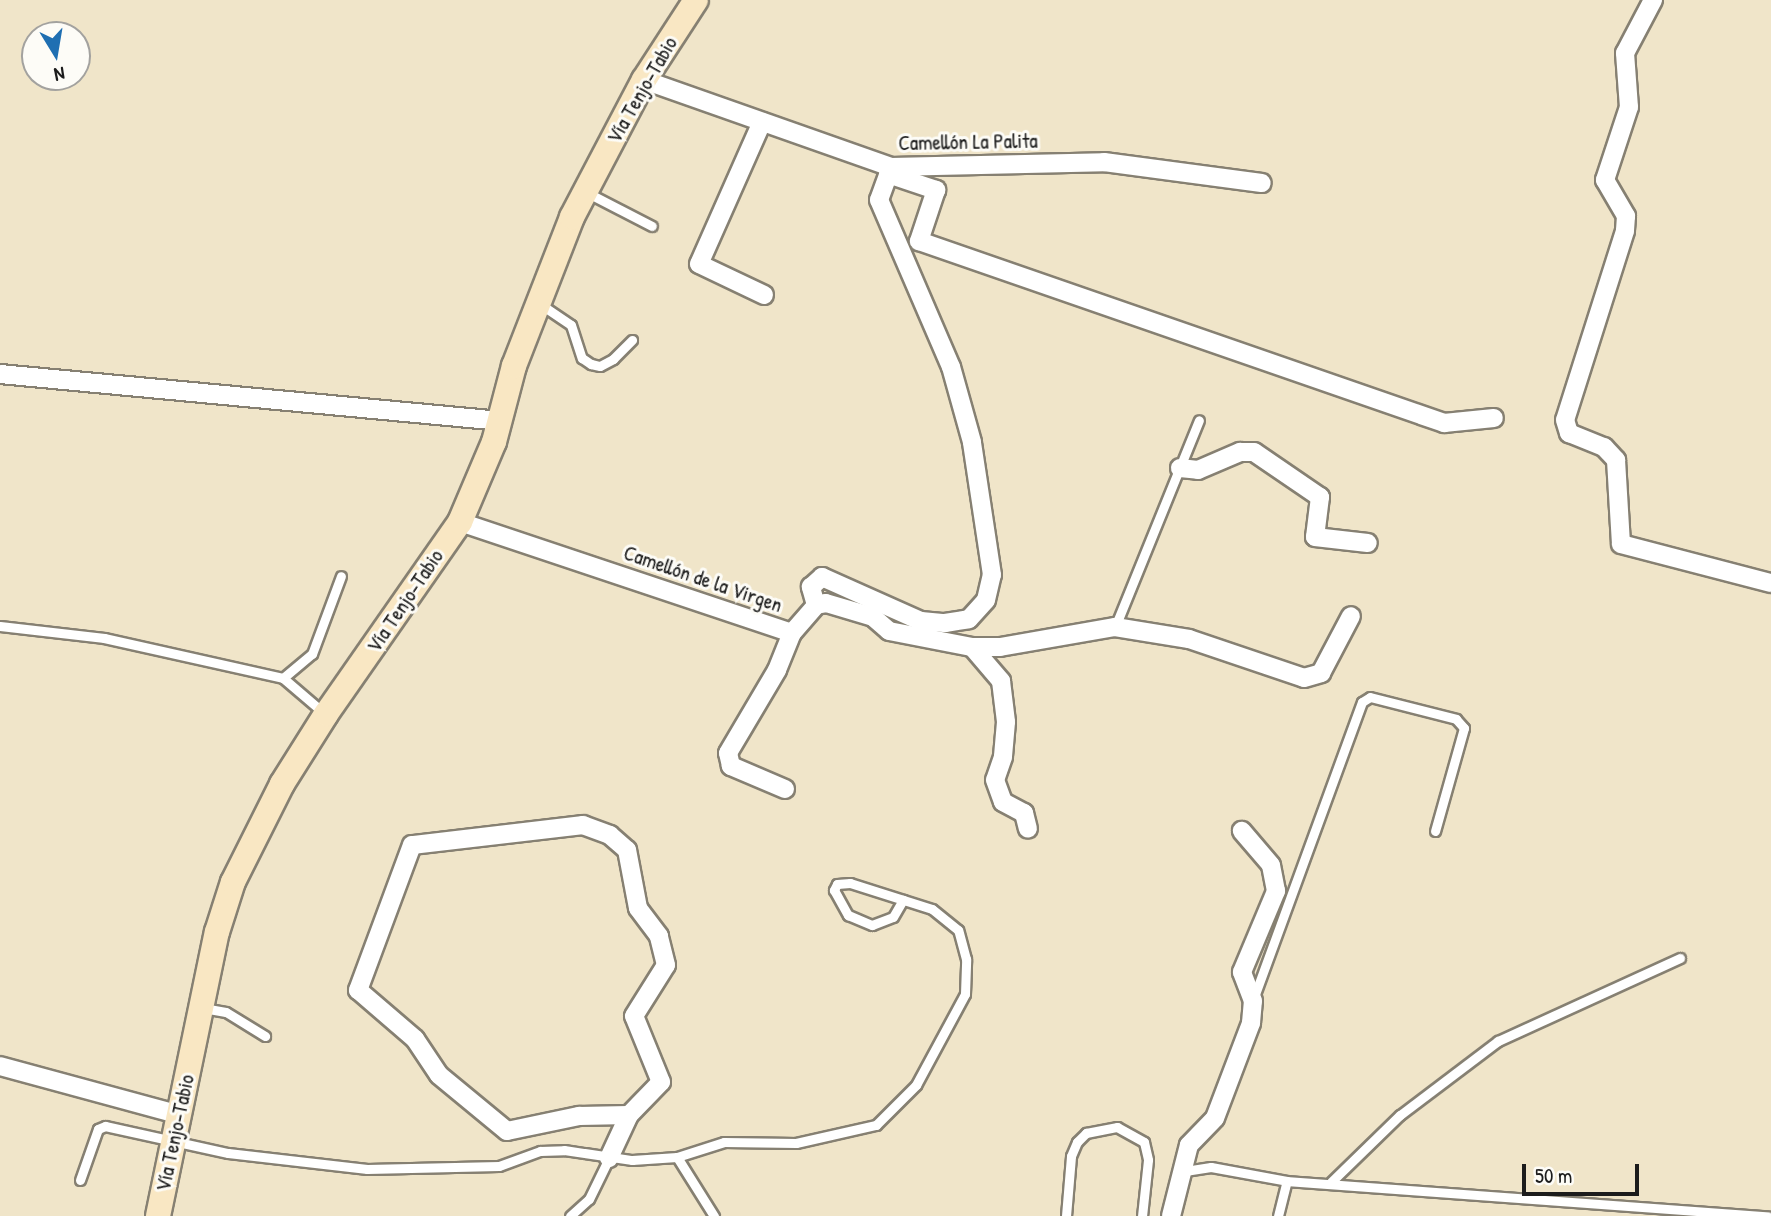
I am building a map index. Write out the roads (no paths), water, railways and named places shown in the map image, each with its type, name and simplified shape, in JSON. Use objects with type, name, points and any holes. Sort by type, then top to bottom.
[{"type":"main road","name":"Vía Tenjo-Tabio","points":[[158,1216],[202,1007],[233,882],[282,784],[326,714],[460,522],[501,421],[514,366],[584,191],[645,80],[696,0]]},
{"type":"street","points":[[1653,0],[1625,53],[1629,107],[1605,180],[1626,216],[1625,231],[1564,420],[1570,433],[1604,447],[1616,460],[1621,544],[1771,583]]},
{"type":"street","name":"Camellón La Palita","points":[[645,80],[890,170],[1104,162],[1262,183]]},
{"type":"street","points":[[762,122],[699,264],[764,295]]},
{"type":"street","points":[[1352,617],[1321,674],[1304,678],[1189,639],[1115,627],[1000,648],[972,647],[889,631],[873,617],[826,603],[816,605],[811,587],[822,577],[921,621],[945,623],[969,619],[986,600],[992,575],[972,442],[951,367],[879,200],[890,170],[936,190],[919,241],[1444,423],[1494,418]]},
{"type":"street","points":[[0,374],[501,421]]},
{"type":"street","points":[[1180,468],[1198,470],[1240,452],[1254,452],[1320,497],[1315,537],[1368,543]]},
{"type":"street","name":"Camellón de la Virgen","points":[[460,522],[792,633],[816,605]]},
{"type":"street","points":[[785,789],[731,766],[727,760],[792,633]]},
{"type":"street","points":[[972,647],[1001,681],[1006,722],[1003,757],[995,780],[1003,802],[1024,813],[1028,829]]},
{"type":"street","points":[[609,1158],[629,1115],[661,1082],[634,1016],[666,965],[659,936],[638,908],[627,850],[610,835],[583,825],[412,845],[358,990],[415,1039],[439,1075],[507,1131],[579,1116],[629,1115]]},
{"type":"street","points":[[1171,1216],[1185,1171],[1189,1145],[1215,1118],[1251,1023],[1253,1002],[1242,972],[1276,891],[1271,865],[1242,831]]},
{"type":"street","points":[[0,1066],[180,1115]]},
{"type":"lane","points":[[584,191],[652,226]]},
{"type":"lane","points":[[538,303],[571,325],[582,358],[591,364],[600,366],[613,359],[632,340]]},
{"type":"lane","points":[[1115,627],[1199,420]]},
{"type":"lane","points":[[282,678],[312,654],[341,576]]},
{"type":"lane","points":[[0,626],[104,638],[282,678],[326,714]]},
{"type":"lane","points":[[1253,1002],[1362,702],[1370,697],[1456,719],[1464,727],[1435,831]]},
{"type":"lane","points":[[80,1180],[97,1129],[120,1127],[228,1153],[367,1169],[499,1166],[540,1151],[609,1158],[677,1157],[724,1142],[771,1146],[822,1139],[876,1125],[889,1117],[916,1085],[965,994],[966,959],[958,930],[932,909],[850,883],[837,884],[834,890],[848,915],[872,925],[893,917],[903,900]]},
{"type":"lane","points":[[1331,1182],[1400,1115],[1498,1041],[1680,958]]},
{"type":"lane","points":[[202,1007],[226,1012],[265,1036]]},
{"type":"lane","points":[[1066,1216],[1071,1156],[1077,1142],[1086,1133],[1117,1127],[1144,1142],[1148,1160],[1142,1216]]},
{"type":"lane","points":[[677,1157],[713,1216]]},
{"type":"lane","points":[[570,1216],[589,1199],[609,1158]]},
{"type":"lane","points":[[1185,1171],[1211,1167],[1287,1181],[1331,1182],[1768,1216]]},
{"type":"lane","points":[[1278,1216],[1287,1181]]}]
